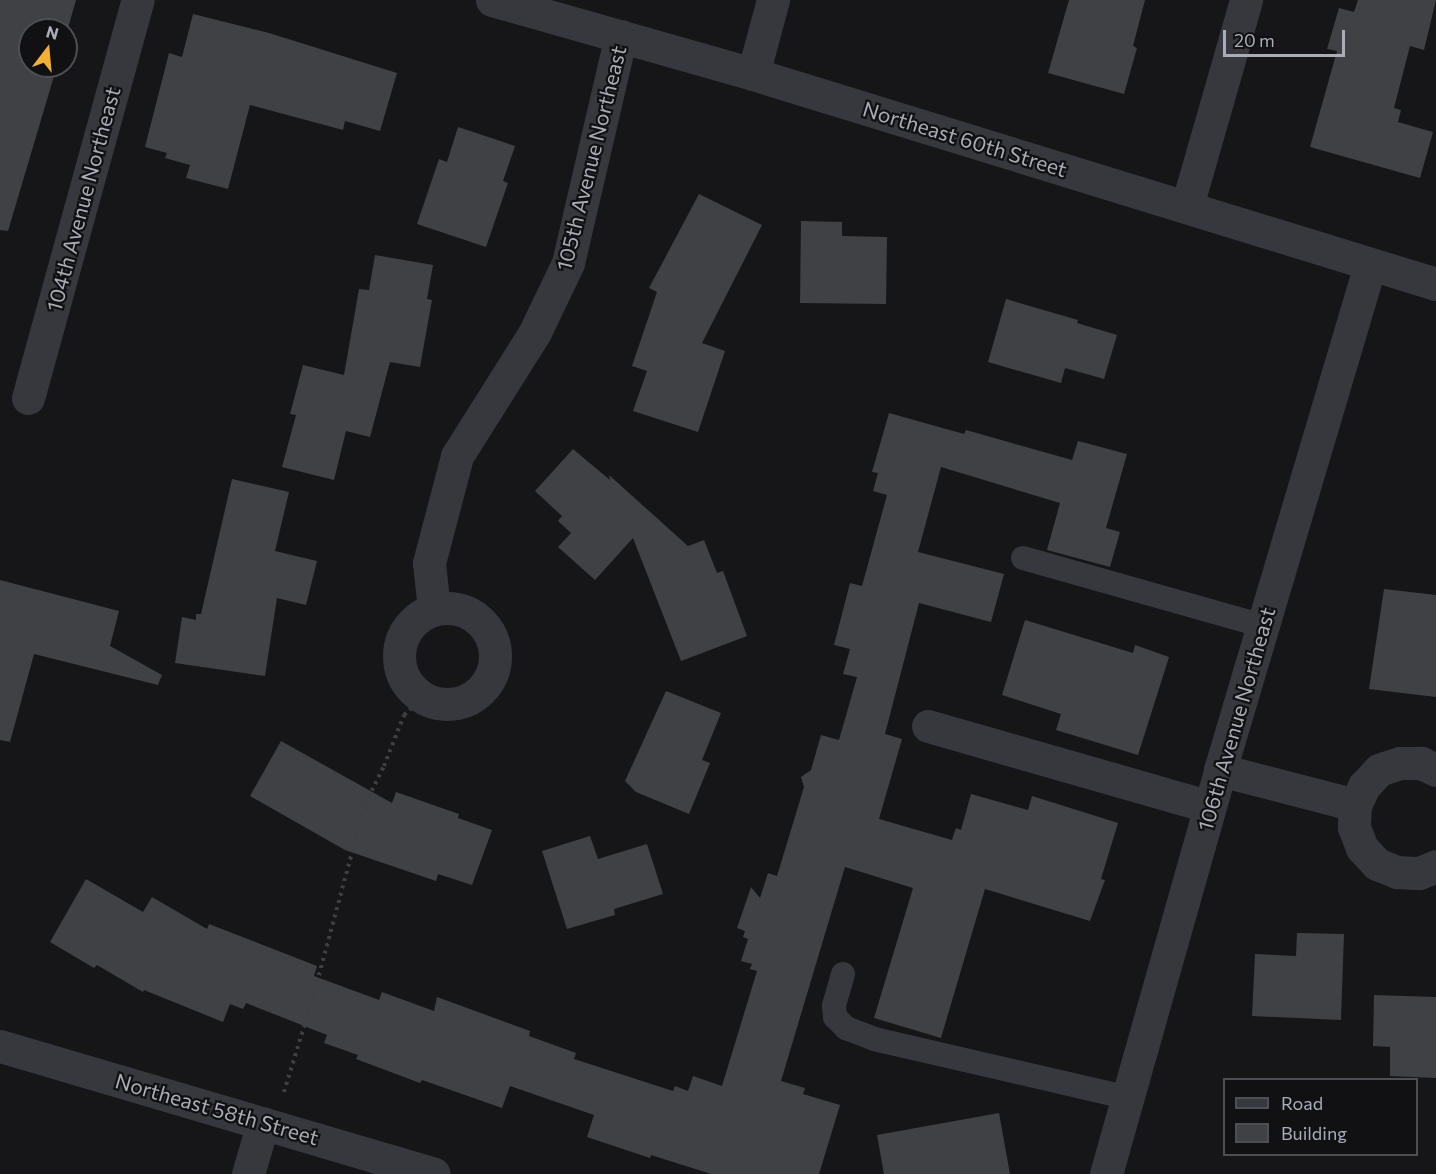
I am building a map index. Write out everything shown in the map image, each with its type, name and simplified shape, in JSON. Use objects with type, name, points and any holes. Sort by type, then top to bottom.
[{"type":"street","name":"104th Avenue Northeast","points":[[28,398],[138,0]]},
{"type":"street","name":"Northeast 60th Street","points":[[492,0],[753,74],[1436,284]]},
{"type":"street","points":[[753,74],[773,0]]},
{"type":"street","points":[[1187,207],[1246,0]]},
{"type":"street","name":"105th Avenue Northeast","points":[[434,609],[429,563],[457,456],[535,332],[568,263],[621,36]]},
{"type":"street","name":"106th Avenue Northeast","points":[[1106,1174],[1220,770],[1370,265]]},
{"type":"street","points":[[453,608],[471,614],[485,626],[494,643],[495,662],[489,680],[477,694],[460,702],[441,704],[423,698],[408,686],[400,669],[399,650],[404,632],[417,617],[434,609],[453,608]]},
{"type":"street","points":[[928,726],[1210,807]]},
{"type":"street","points":[[1436,770],[1421,764],[1400,763],[1380,770],[1364,786],[1355,806],[1354,827],[1362,848],[1377,864],[1397,872],[1419,873],[1436,866]]},
{"type":"street","points":[[1220,770],[1355,806]]},
{"type":"street","name":"Northeast 58th Street","points":[[0,1046],[434,1174]]},
{"type":"street","points":[[248,1174],[268,1124]]},
{"type":"lane","points":[[1023,558],[1263,626]]},
{"type":"lane","points":[[843,974],[834,1006],[834,1017],[846,1028],[874,1039],[1129,1098]]},
{"type":"path","points":[[268,1124],[313,997],[365,804],[384,766],[404,715],[423,698]]},
{"type":"building","points":[[0,0],[76,0],[71,18],[18,18],[18,78],[53,78],[8,231],[0,230]]},
{"type":"building","points":[[1069,0],[1145,0],[1133,46],[1137,48],[1124,94],[1048,73]]},
{"type":"building","points":[[1358,0],[1436,0],[1424,50],[1410,46],[1394,108],[1401,110],[1398,122],[1433,132],[1420,178],[1310,147],[1337,51],[1327,49],[1339,8],[1354,12]]},
{"type":"building","points":[[193,14],[269,33],[397,73],[380,131],[345,121],[343,130],[250,105],[228,189],[186,178],[190,165],[165,158],[167,153],[145,147],[169,53],[182,57]]},
{"type":"building","points":[[458,127],[515,146],[503,181],[508,183],[486,247],[417,224],[439,159],[447,162]]},
{"type":"building","points":[[699,194],[762,225],[702,343],[725,351],[698,432],[633,411],[647,371],[632,366],[657,292],[649,288]]},
{"type":"building","points":[[801,221],[842,222],[842,236],[887,237],[886,304],[800,303]]},
{"type":"building","points":[[375,255],[433,265],[427,299],[432,300],[420,367],[390,362],[370,437],[346,431],[334,480],[282,467],[296,415],[290,414],[303,365],[344,375],[359,289],[369,290]]},
{"type":"building","points":[[1006,299],[1078,320],[1077,323],[1117,335],[1104,379],[1065,368],[1061,383],[988,362]]},
{"type":"building","points":[[889,413],[964,434],[966,430],[1072,460],[1078,441],[1127,454],[1106,528],[1120,532],[1110,567],[1047,550],[1060,503],[941,467],[918,552],[1004,574],[991,622],[919,603],[885,734],[902,739],[879,819],[952,840],[956,828],[961,830],[971,794],[1028,810],[1032,796],[1118,823],[1101,879],[1105,880],[1090,921],[985,889],[941,1038],[874,1018],[913,888],[845,867],[781,1081],[805,1088],[803,1094],[840,1105],[819,1174],[711,1174],[651,1155],[650,1158],[587,1137],[594,1115],[510,1086],[502,1108],[422,1080],[420,1083],[356,1059],[358,1055],[324,1043],[327,1035],[246,1003],[243,1009],[230,1004],[223,1022],[144,990],[143,992],[97,965],[94,968],[50,942],[86,879],[143,912],[152,897],[207,929],[209,924],[317,966],[314,976],[379,1000],[382,992],[434,1011],[437,997],[530,1031],[529,1036],[576,1053],[574,1059],[673,1091],[675,1086],[688,1091],[693,1076],[722,1086],[757,971],[750,969],[752,964],[741,961],[748,939],[743,937],[745,931],[737,928],[751,887],[760,898],[768,873],[777,876],[804,787],[801,777],[811,770],[821,735],[839,740],[857,677],[843,674],[850,649],[834,645],[850,583],[862,586],[887,495],[873,491],[878,473],[872,472]]},
{"type":"building","points":[[573,449],[610,480],[609,475],[688,546],[704,540],[717,573],[723,571],[747,636],[681,661],[633,538],[595,580],[558,547],[571,533],[558,521],[562,516],[535,491]]},
{"type":"building","points":[[232,479],[289,492],[275,551],[317,561],[306,605],[277,598],[265,676],[175,663],[182,617],[196,620],[196,614],[201,614]]},
{"type":"building","points":[[0,580],[119,611],[110,646],[162,675],[158,685],[34,654],[10,742],[0,740]]},
{"type":"building","points":[[1384,589],[1436,595],[1436,697],[1369,689]]},
{"type":"building","points":[[1025,620],[1133,653],[1135,645],[1169,657],[1138,755],[1056,730],[1061,714],[1002,695]]},
{"type":"building","points":[[666,691],[721,713],[702,760],[710,763],[689,814],[636,792],[625,781]]},
{"type":"building","points":[[281,741],[392,803],[396,792],[459,814],[458,818],[492,830],[472,885],[438,874],[436,881],[345,850],[250,796]]},
{"type":"building","points":[[590,836],[598,859],[647,844],[663,894],[614,909],[615,915],[567,929],[542,851]]},
{"type":"building","points":[[1297,933],[1344,934],[1341,1020],[1252,1016],[1255,954],[1296,956]]},
{"type":"building","points":[[1374,995],[1436,997],[1436,1078],[1390,1076],[1390,1047],[1373,1046]]},
{"type":"building","points":[[999,1113],[1010,1174],[884,1174],[877,1135]]}]
